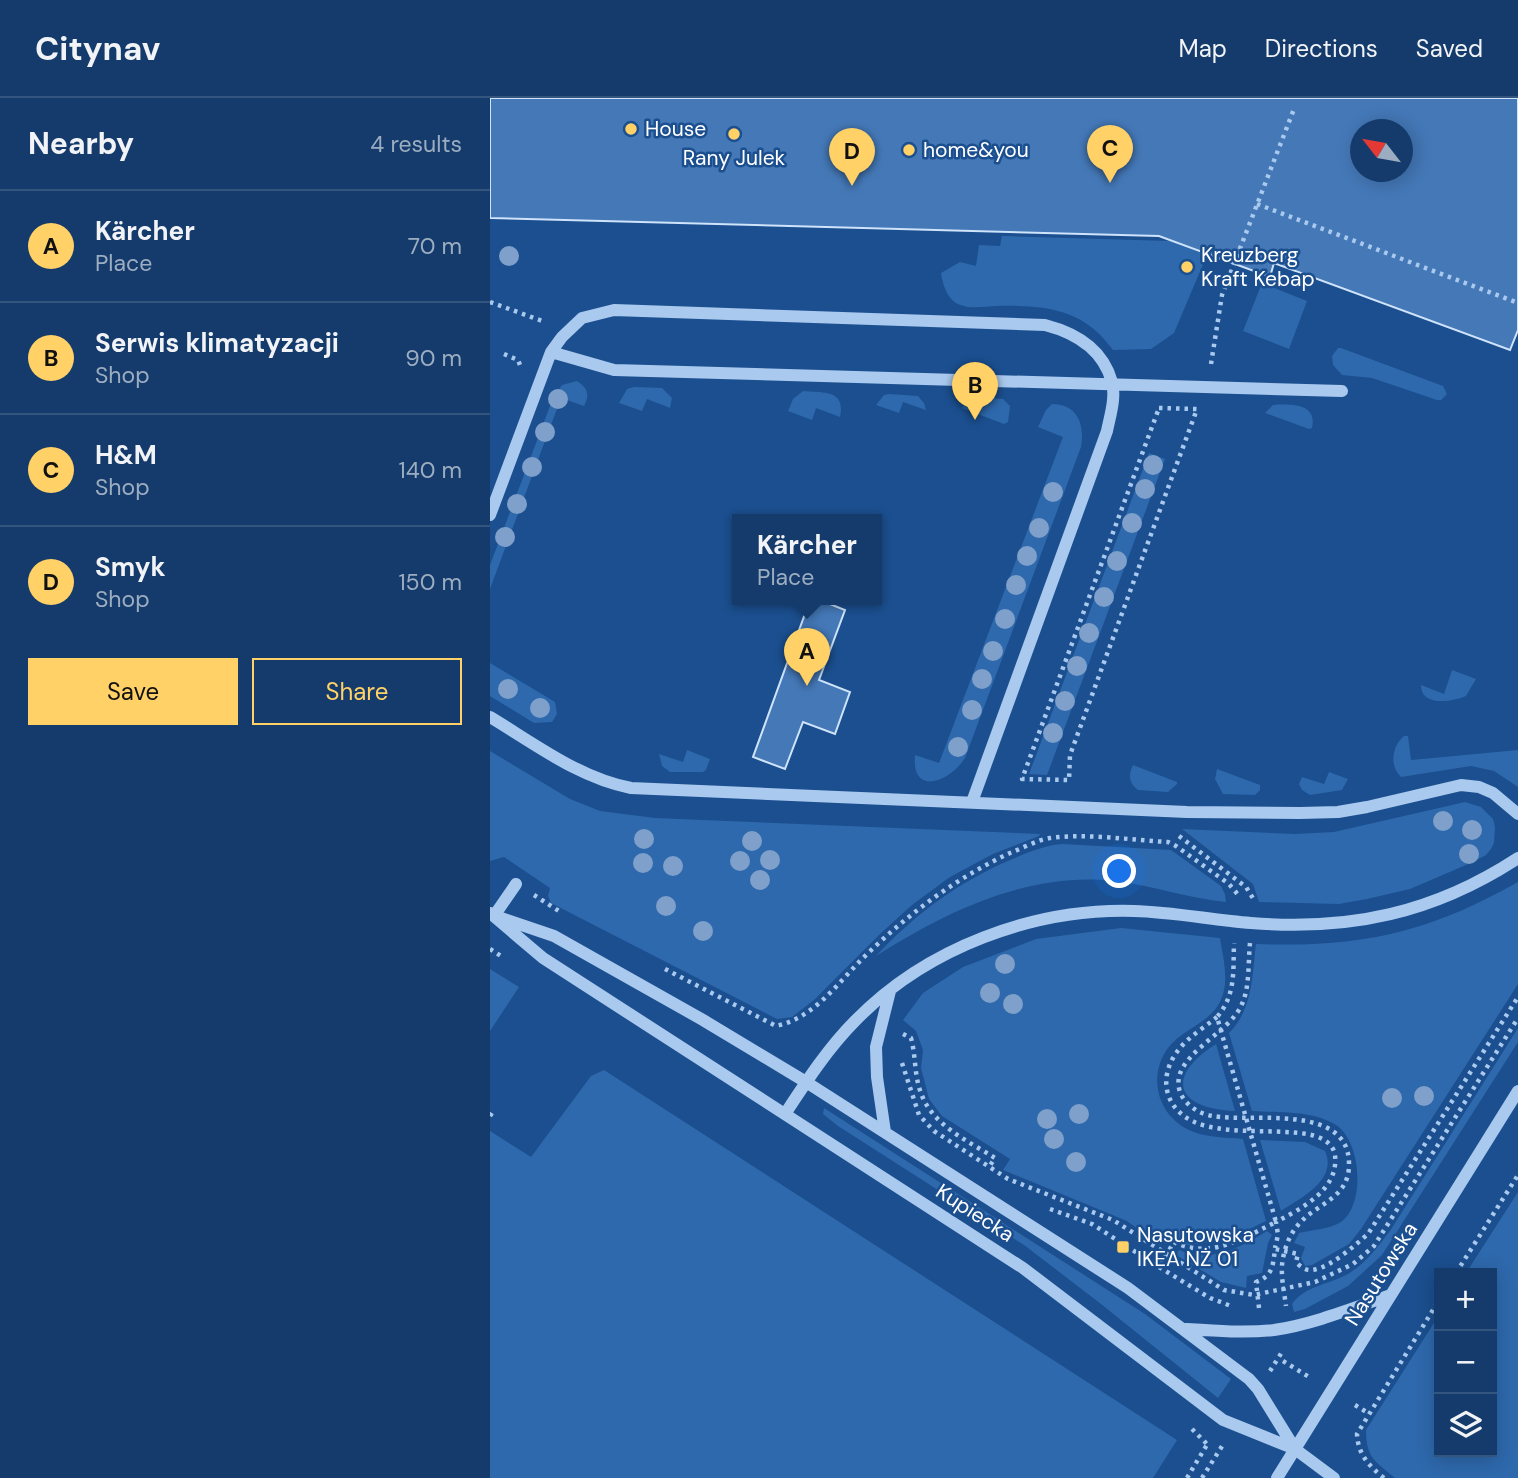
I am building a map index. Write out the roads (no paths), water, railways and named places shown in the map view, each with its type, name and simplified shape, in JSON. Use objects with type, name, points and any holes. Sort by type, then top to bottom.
[{"type":"street","points":[[490,515],[551,352],[582,318],[614,310],[1045,325],[1079,337],[1093,348],[1101,359],[1112,383],[1113,402],[1107,431],[972,802]]},
{"type":"street","points":[[551,352],[614,370],[1342,391]]},
{"type":"street","points":[[490,717],[583,774],[606,783],[631,788],[1187,812],[1300,813],[1338,812],[1367,807],[1461,785],[1479,787],[1493,793],[1518,814]]},
{"type":"street","points":[[785,1114],[806,1082],[855,1021],[890,991],[955,950],[991,934],[1045,919],[1082,913],[1133,911],[1251,923],[1338,924],[1390,916],[1430,903],[1467,887],[1518,858]]},
{"type":"street","points":[[492,915],[516,884]]},
{"type":"street","name":"Kupiecka","points":[[492,915],[554,936],[703,1020],[806,1082],[1071,1251],[1185,1329],[1249,1379],[1295,1449]]},
{"type":"street","name":"Kupiecka","points":[[492,915],[543,958],[1023,1268],[1223,1420],[1295,1449]]},
{"type":"street","points":[[885,1132],[877,1077],[876,1047],[890,991]]},
{"type":"street","name":"Nasutowska","points":[[1277,1478],[1518,1091]]},
{"type":"street","points":[[1185,1329],[1244,1332],[1273,1330],[1331,1316],[1391,1295]]},
{"type":"street","points":[[1295,1449],[1334,1478]]},
{"type":"place","name":"House","points":[[631,129]]},
{"type":"place","name":"Rany Julek","points":[[734,134]]},
{"type":"place","name":"home&you","points":[[909,150]]},
{"type":"place","name":"H&M","points":[[1110,183]]},
{"type":"place","name":"Smyk","points":[[852,186]]},
{"type":"place","name":"Kreuzberg Kraft Kebap","points":[[1187,267]]},
{"type":"place","name":"Serwis klimatyzacji","points":[[975,420]]},
{"type":"place","name":"Kärcher","points":[[807,686]]},
{"type":"place","name":"Nasutowska IKEA NŻ 01","points":[[1123,1247]]}]
